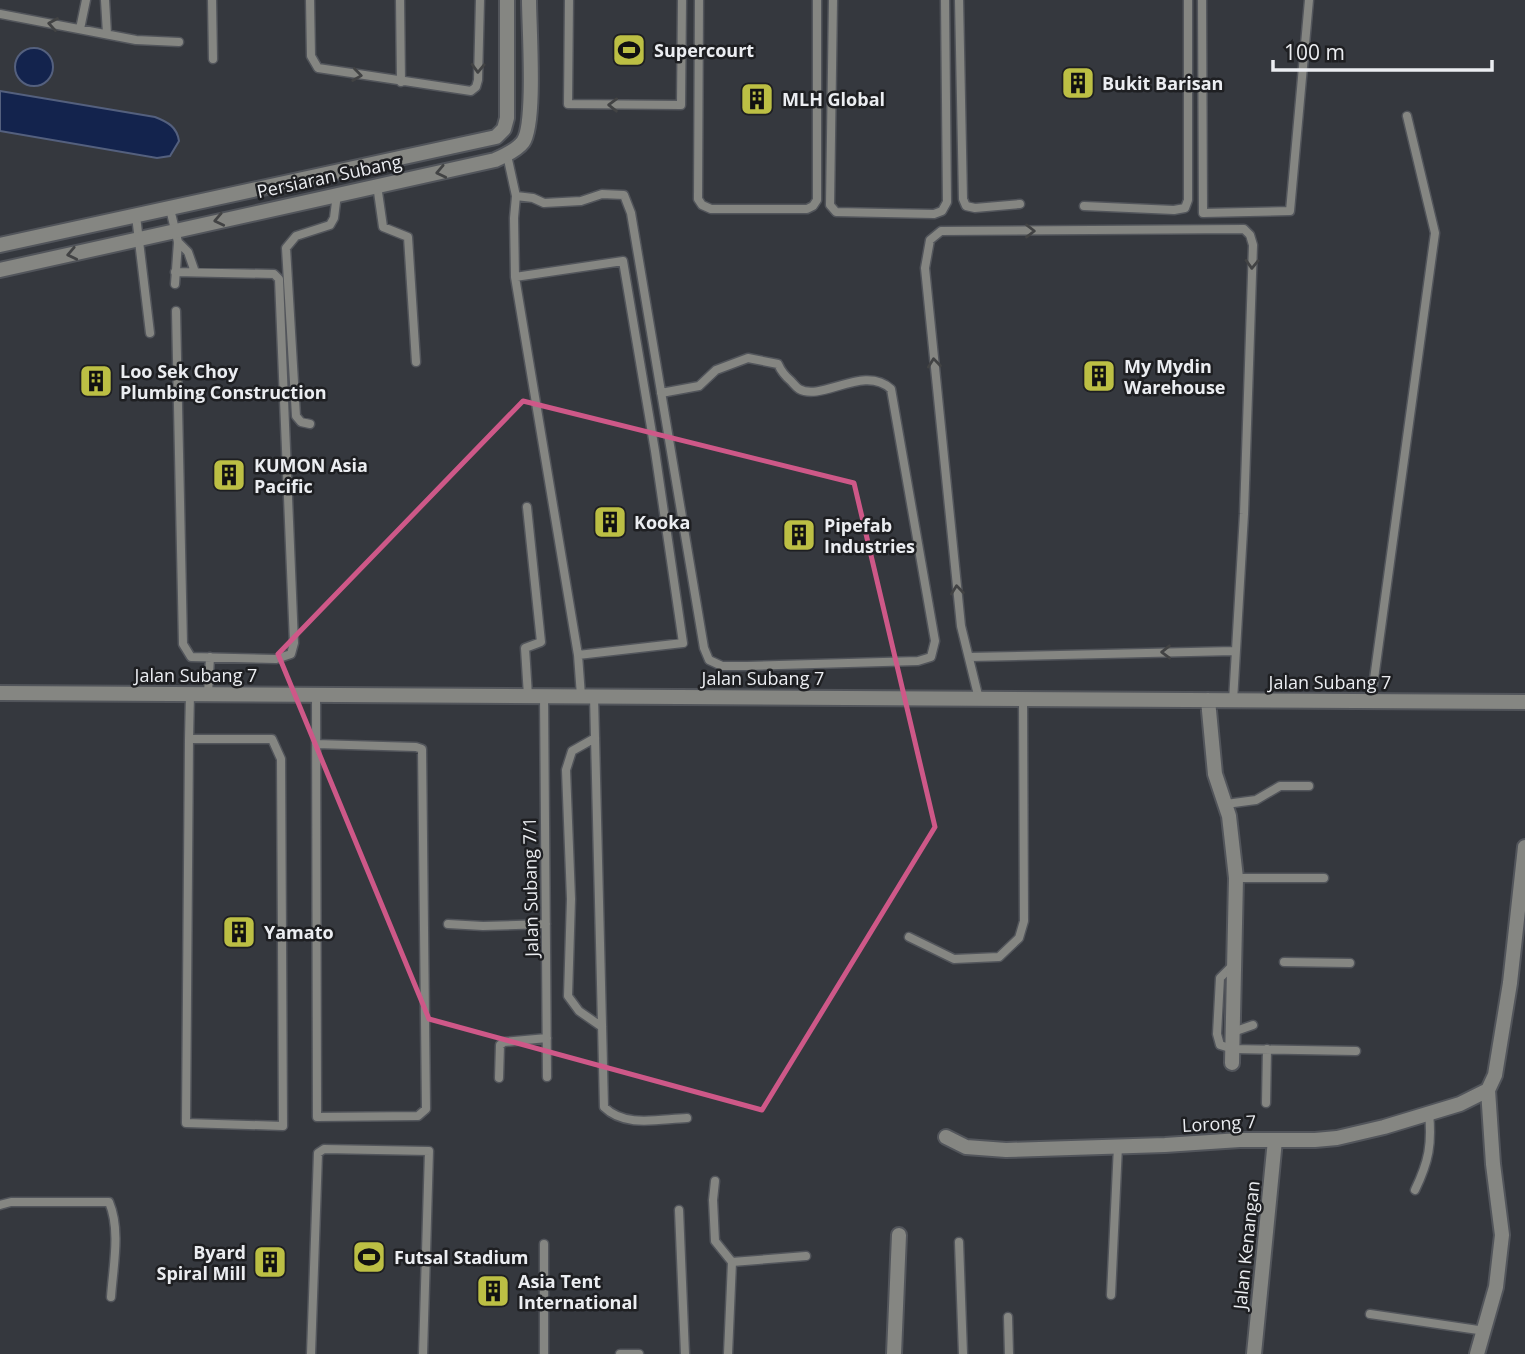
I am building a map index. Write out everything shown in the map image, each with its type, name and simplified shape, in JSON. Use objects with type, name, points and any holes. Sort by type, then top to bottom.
[{"type":"street","name":"Persiaran Subang","points":[[0,245],[496,137],[504,129],[507,118],[507,0]]},
{"type":"street","points":[[507,155],[524,142],[529,118],[529,0]]},
{"type":"street","name":"Persiaran Subang","points":[[0,270],[139,239],[177,235],[337,194],[495,160],[507,155]]},
{"type":"street","name":"Jalan Subang 7","points":[[0,693],[1525,702]]},
{"type":"street","points":[[1208,700],[1215,774],[1229,816],[1236,878],[1232,1056]]},
{"type":"street","points":[[1477,1354],[1496,1287],[1502,1235],[1493,1164],[1488,1090],[1494,1075],[1510,983],[1525,847]]},
{"type":"street","name":"Lorong 7","points":[[946,1137],[966,1147],[1006,1150],[1337,1138],[1460,1104],[1488,1090]]},
{"type":"street","name":"Jalan Kenangan","points":[[1254,1354],[1275,1140]]},
{"type":"street","points":[[894,1354],[899,1235]]},
{"type":"lane","points":[[80,29],[86,0]]},
{"type":"lane","points":[[105,0],[107,34]]},
{"type":"lane","points":[[212,0],[213,59]]},
{"type":"lane","points":[[310,0],[311,56],[315,66],[323,70],[471,91],[476,87],[480,0]]},
{"type":"lane","points":[[400,0],[401,82]]},
{"type":"lane","points":[[569,0],[568,104],[681,105],[682,0]]},
{"type":"lane","points":[[699,0],[698,199],[711,209],[807,209],[817,200],[817,0]]},
{"type":"lane","points":[[833,0],[830,205],[836,212],[934,214],[942,211],[947,202],[945,0]]},
{"type":"lane","points":[[959,0],[963,199],[966,206],[975,208],[1020,204]]},
{"type":"lane","points":[[1084,206],[1174,210],[1185,208],[1188,200],[1188,0]]},
{"type":"lane","points":[[1202,0],[1203,213],[1290,211],[1309,0]]},
{"type":"lane","points":[[0,14],[136,40],[179,42]]},
{"type":"lane","points":[[1371,701],[1435,233],[1407,116]]},
{"type":"lane","points":[[507,155],[516,196],[515,277],[578,655],[596,738],[604,1107],[614,1117],[626,1121],[687,1118]]},
{"type":"lane","points":[[377,185],[383,227],[408,237],[416,362]]},
{"type":"lane","points":[[310,424],[301,422],[296,416],[286,248],[296,236],[330,225],[334,218],[337,194]]},
{"type":"lane","points":[[516,196],[533,198],[544,203],[581,201],[602,194],[624,195],[631,213],[661,393],[704,648],[709,660],[722,666],[747,666],[918,661],[931,657],[934,641],[891,389],[884,382],[862,380],[813,391],[801,390],[781,372],[778,364],[748,358],[716,370],[699,386],[661,393]]},
{"type":"lane","points":[[170,209],[177,235],[188,252],[195,272]]},
{"type":"lane","points":[[136,216],[150,333]]},
{"type":"lane","points":[[979,699],[961,626],[925,268],[930,240],[941,231],[1244,229],[1250,235],[1253,245],[1244,501],[1233,701]]},
{"type":"lane","points":[[174,284],[177,235]]},
{"type":"lane","points":[[515,277],[623,261],[655,451],[683,643],[578,655]]},
{"type":"lane","points":[[175,272],[274,274],[279,279],[293,634],[291,654],[275,659],[191,657],[183,644],[176,311]]},
{"type":"lane","points":[[527,507],[541,642],[525,648],[528,696]]},
{"type":"lane","points":[[969,657],[1234,651]]},
{"type":"lane","points":[[208,694],[209,657]]},
{"type":"lane","points":[[189,739],[272,739],[281,760],[283,1126],[186,1123],[189,739],[190,694]]},
{"type":"lane","points":[[316,695],[316,744],[317,1117],[418,1116],[426,1109],[422,749],[316,744]]},
{"type":"lane","name":"Jalan Subang 7/1","points":[[544,696],[547,1077]]},
{"type":"lane","points":[[909,937],[954,959],[999,957],[1019,938],[1024,920],[1023,699]]},
{"type":"lane","points":[[596,738],[572,751],[566,770],[571,899],[568,996],[579,1011],[602,1027]]},
{"type":"lane","points":[[1226,804],[1256,800],[1280,786],[1309,786]]},
{"type":"lane","points":[[1236,878],[1324,878]]},
{"type":"lane","points":[[448,924],[546,924]]},
{"type":"lane","points":[[1284,962],[1350,963]]},
{"type":"lane","points":[[1234,964],[1220,978],[1217,1034],[1220,1045],[1232,1056],[1267,1048],[1356,1051]]},
{"type":"lane","points":[[1233,1032],[1254,1025]]},
{"type":"lane","points":[[499,1078],[500,1045],[504,1042],[547,1038]]},
{"type":"lane","points":[[1266,1103],[1267,1048]]},
{"type":"lane","points":[[1415,1189],[1426,1169],[1432,1140],[1429,1113]]},
{"type":"lane","points":[[1111,1295],[1118,1146]]},
{"type":"lane","points":[[311,1354],[318,1153],[324,1149],[429,1151],[423,1354]]},
{"type":"lane","points":[[715,1181],[715,1241],[732,1262],[728,1354]]},
{"type":"lane","points":[[0,1205],[11,1202],[108,1202],[114,1214],[115,1232],[111,1297]]},
{"type":"lane","points":[[679,1210],[685,1354]]},
{"type":"lane","points":[[959,1242],[963,1354]]},
{"type":"lane","points":[[544,1244],[544,1354]]},
{"type":"lane","points":[[732,1262],[806,1256]]},
{"type":"lane","points":[[1370,1314],[1485,1331]]},
{"type":"lane","points":[[1008,1317],[1009,1354]]},
{"type":"lane","points":[[620,1354],[639,1354]]},
{"type":"highlighted area","points":[[523,401],[854,483],[935,827],[762,1110],[429,1019],[278,654]]},
{"type":"water","points":[[34,48],[47,54],[53,67],[47,80],[34,86],[21,80],[15,67],[21,54]]},
{"type":"water","points":[[0,91],[155,117],[171,126],[179,141],[170,156],[157,158],[0,131]]},
{"type":"place","name":"Supercourt","points":[[629,50]]},
{"type":"place","name":"Bukit Barisan","points":[[1078,83]]},
{"type":"place","name":"MLH Global","points":[[757,99]]},
{"type":"place","name":"My Mydin Warehouse","points":[[1099,376]]},
{"type":"place","name":"Loo Sek Choy Plumbing Construction","points":[[96,381]]},
{"type":"place","name":"KUMON Asia Pacific","points":[[229,475]]},
{"type":"place","name":"Kooka","points":[[610,522]]},
{"type":"place","name":"Pipefab Industries","points":[[799,535]]},
{"type":"place","name":"Yamato","points":[[239,932]]},
{"type":"place","name":"Futsal Stadium","points":[[369,1257]]},
{"type":"place","name":"Byard Spiral Mill","points":[[270,1262]]},
{"type":"place","name":"Asia Tent International","points":[[493,1291]]}]
